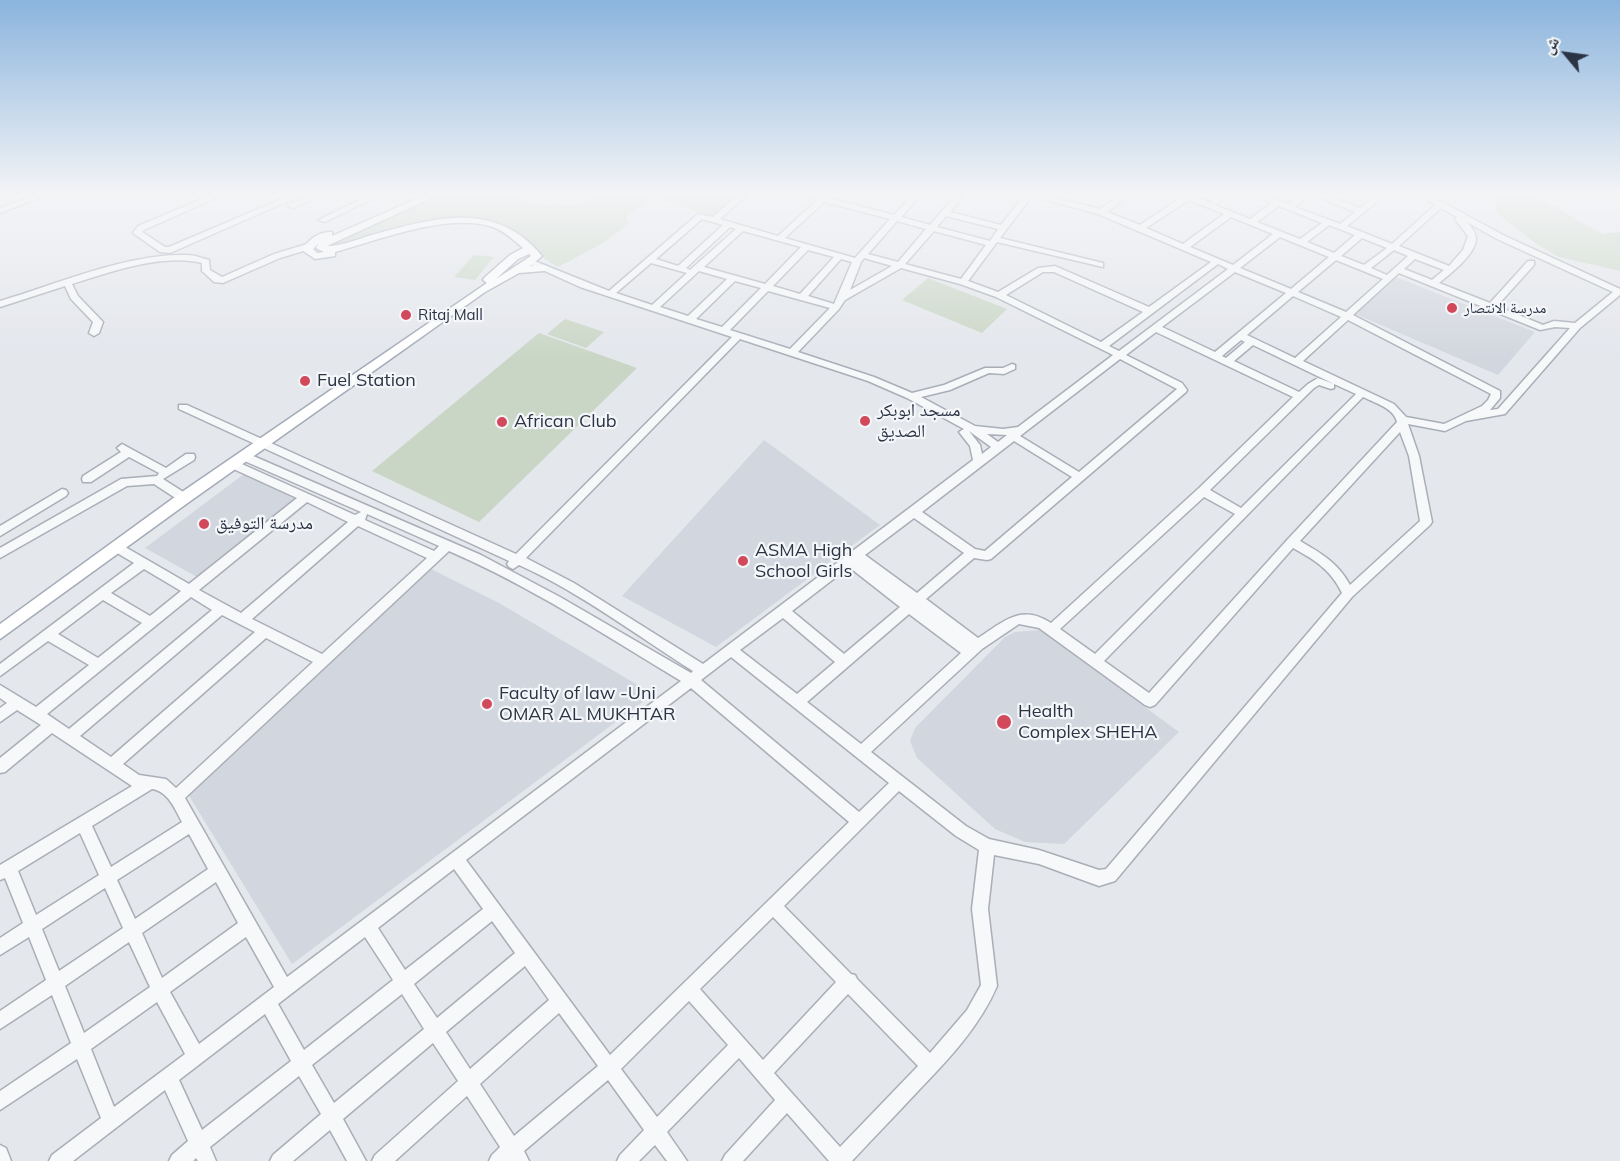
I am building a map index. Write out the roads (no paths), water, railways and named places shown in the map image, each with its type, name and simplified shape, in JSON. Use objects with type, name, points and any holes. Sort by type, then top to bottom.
[{"type":"main road","points":[[308,249],[309,253],[324,256],[351,249]]},
{"type":"main road","points":[[498,272],[506,249]]},
{"type":"main road","points":[[515,249],[519,254],[532,256]]},
{"type":"main road","points":[[525,249],[532,256]]},
{"type":"main road","points":[[482,290],[519,254]]},
{"type":"main road","points":[[0,633],[184,498],[482,290],[516,271],[532,256]]},
{"type":"main road","points":[[516,271],[548,270]]},
{"type":"street","points":[[0,304],[136,262],[191,256],[206,262],[206,271],[211,276],[223,280],[277,256],[300,249]]},
{"type":"street","points":[[610,294],[662,249]]},
{"type":"street","points":[[680,269],[702,249]]},
{"type":"street","points":[[654,309],[718,249]]},
{"type":"street","points":[[723,332],[804,249]]},
{"type":"street","points":[[820,249],[900,265],[963,282],[999,295],[1179,385],[1182,390],[987,556],[972,553],[914,512]]},
{"type":"street","points":[[802,297],[860,249]]},
{"type":"street","points":[[791,354],[842,298],[852,257],[860,249]]},
{"type":"street","points":[[842,298],[900,265],[914,249]]},
{"type":"street","points":[[963,282],[988,249]]},
{"type":"street","points":[[1030,249],[1100,265]]},
{"type":"street","points":[[1189,249],[1347,316],[1496,393],[1496,398],[1489,407],[1445,428],[1402,422]]},
{"type":"street","points":[[58,1161],[1259,249]]},
{"type":"street","points":[[1317,249],[1388,278]]},
{"type":"street","points":[[1227,362],[1246,338],[1292,293],[1343,249]]},
{"type":"street","points":[[1365,268],[1390,249]]},
{"type":"street","points":[[1399,249],[1450,269]]},
{"type":"street","points":[[1433,284],[1467,249]]},
{"type":"street","points":[[1467,417],[1501,412],[1577,326],[1620,291],[1530,249]]},
{"type":"street","points":[[1297,361],[1414,255]]},
{"type":"street","points":[[532,256],[548,270],[610,294],[872,379],[911,396],[969,430],[995,450]]},
{"type":"street","points":[[649,260],[766,287],[836,307]]},
{"type":"street","points":[[1101,347],[1217,261]]},
{"type":"street","points":[[1491,307],[1530,263]]},
{"type":"street","points":[[999,295],[1041,270],[1054,268],[1149,311]]},
{"type":"street","points":[[1397,270],[1543,328],[1554,324],[1577,326]]},
{"type":"street","points":[[689,321],[732,279]]},
{"type":"street","points":[[68,284],[74,297],[98,322],[94,333]]},
{"type":"street","points":[[1156,328],[1299,396]]},
{"type":"street","points":[[506,571],[737,337]]},
{"type":"street","points":[[1216,356],[1246,338]]},
{"type":"street","points":[[1246,338],[1297,361],[1360,396]]},
{"type":"street","points":[[911,396],[958,384],[988,370],[1004,371],[1012,367]]},
{"type":"street","points":[[731,650],[961,831],[987,846],[1039,857],[1099,878],[1110,876],[1348,594],[1426,522],[1414,456],[1402,422],[1390,406],[1318,381],[1299,396],[1203,491],[1051,630]]},
{"type":"street","points":[[1095,662],[1360,396]]},
{"type":"street","points":[[183,407],[518,559],[570,586],[697,676],[859,821]]},
{"type":"street","points":[[861,753],[974,649],[1017,619],[1035,621],[1051,630],[1150,701],[1402,422]]},
{"type":"street","points":[[969,430],[1017,433],[1080,477]]},
{"type":"street","points":[[969,430],[979,462]]},
{"type":"street","points":[[87,479],[125,450],[167,473]]},
{"type":"street","points":[[0,554],[120,484],[156,480],[190,457]]},
{"type":"street","points":[[238,460],[370,510],[506,571],[697,676]]},
{"type":"street","points":[[238,460],[306,497],[436,557]]},
{"type":"street","points":[[156,480],[184,498]]},
{"type":"street","points":[[1203,491],[1241,513]]},
{"type":"street","points":[[1,529],[62,493]]},
{"type":"street","points":[[36,715],[306,497]]},
{"type":"street","points":[[243,619],[370,510]]},
{"type":"street","points":[[1,529],[21,540]]},
{"type":"street","points":[[1292,542],[1334,567],[1348,594]]},
{"type":"street","points":[[176,797],[448,545]]},
{"type":"street","points":[[116,547],[221,609],[324,661]]},
{"type":"street","points":[[796,703],[972,553]]},
{"type":"street","points":[[853,558],[974,649]]},
{"type":"street","points":[[0,672],[143,563]]},
{"type":"street","points":[[102,594],[151,622]]},
{"type":"street","points":[[69,737],[221,609]]},
{"type":"street","points":[[783,611],[844,662]]},
{"type":"street","points":[[111,765],[265,631]]},
{"type":"street","points":[[48,635],[98,664]]},
{"type":"street","points":[[0,691],[136,781],[161,784],[176,797],[284,989]]},
{"type":"street","points":[[0,716],[17,702]]},
{"type":"street","points":[[0,767],[51,725]]},
{"type":"street","points":[[498,1161],[516,1154],[610,1067],[899,782]]},
{"type":"street","points":[[111,1121],[33,927],[4,870],[150,783]]},
{"type":"street","points":[[82,823],[159,989],[196,1056]]},
{"type":"street","points":[[0,947],[190,825]]},
{"type":"street","points":[[689,989],[840,1160],[930,1066],[973,1016],[989,986],[980,909],[987,846]]},
{"type":"street","points":[[456,859],[678,1161]]},
{"type":"street","points":[[0,1021],[219,871]]},
{"type":"street","points":[[773,906],[930,1066]]},
{"type":"street","points":[[178,1161],[203,1153],[302,1063],[494,910]]},
{"type":"street","points":[[0,1101],[249,926]]},
{"type":"street","points":[[367,927],[516,1154]]},
{"type":"street","points":[[279,1161],[526,954]]},
{"type":"street","points":[[762,1072],[849,981]]},
{"type":"street","points":[[381,1161],[560,1001]]},
{"type":"street","points":[[267,1002],[357,1161]]},
{"type":"street","points":[[626,1161],[739,1046]]},
{"type":"street","points":[[168,1077],[203,1153]]},
{"type":"street","points":[[731,1161],[788,1100]]},
{"type":"street","points":[[0,1154],[3,1161]]},
{"type":"place","name":"مدرسة الانتصار","points":[[1452,308]]},
{"type":"place","name":"Ritaj Mall","points":[[406,315]]},
{"type":"place","name":"Fuel Station","points":[[305,381]]},
{"type":"place","name":"مسجد ابوبكر الصديق","points":[[865,421]]},
{"type":"place","name":"African Club","points":[[502,422]]},
{"type":"place","name":"مدرسة التوفيق","points":[[204,524]]},
{"type":"place","name":"ASMA High School Girls","points":[[743,561]]},
{"type":"place","name":"Faculty of law -Uni OMAR AL MUKHTAR","points":[[487,704]]},
{"type":"place","name":"Health Complex SHEHA","points":[[1004,722]]}]
